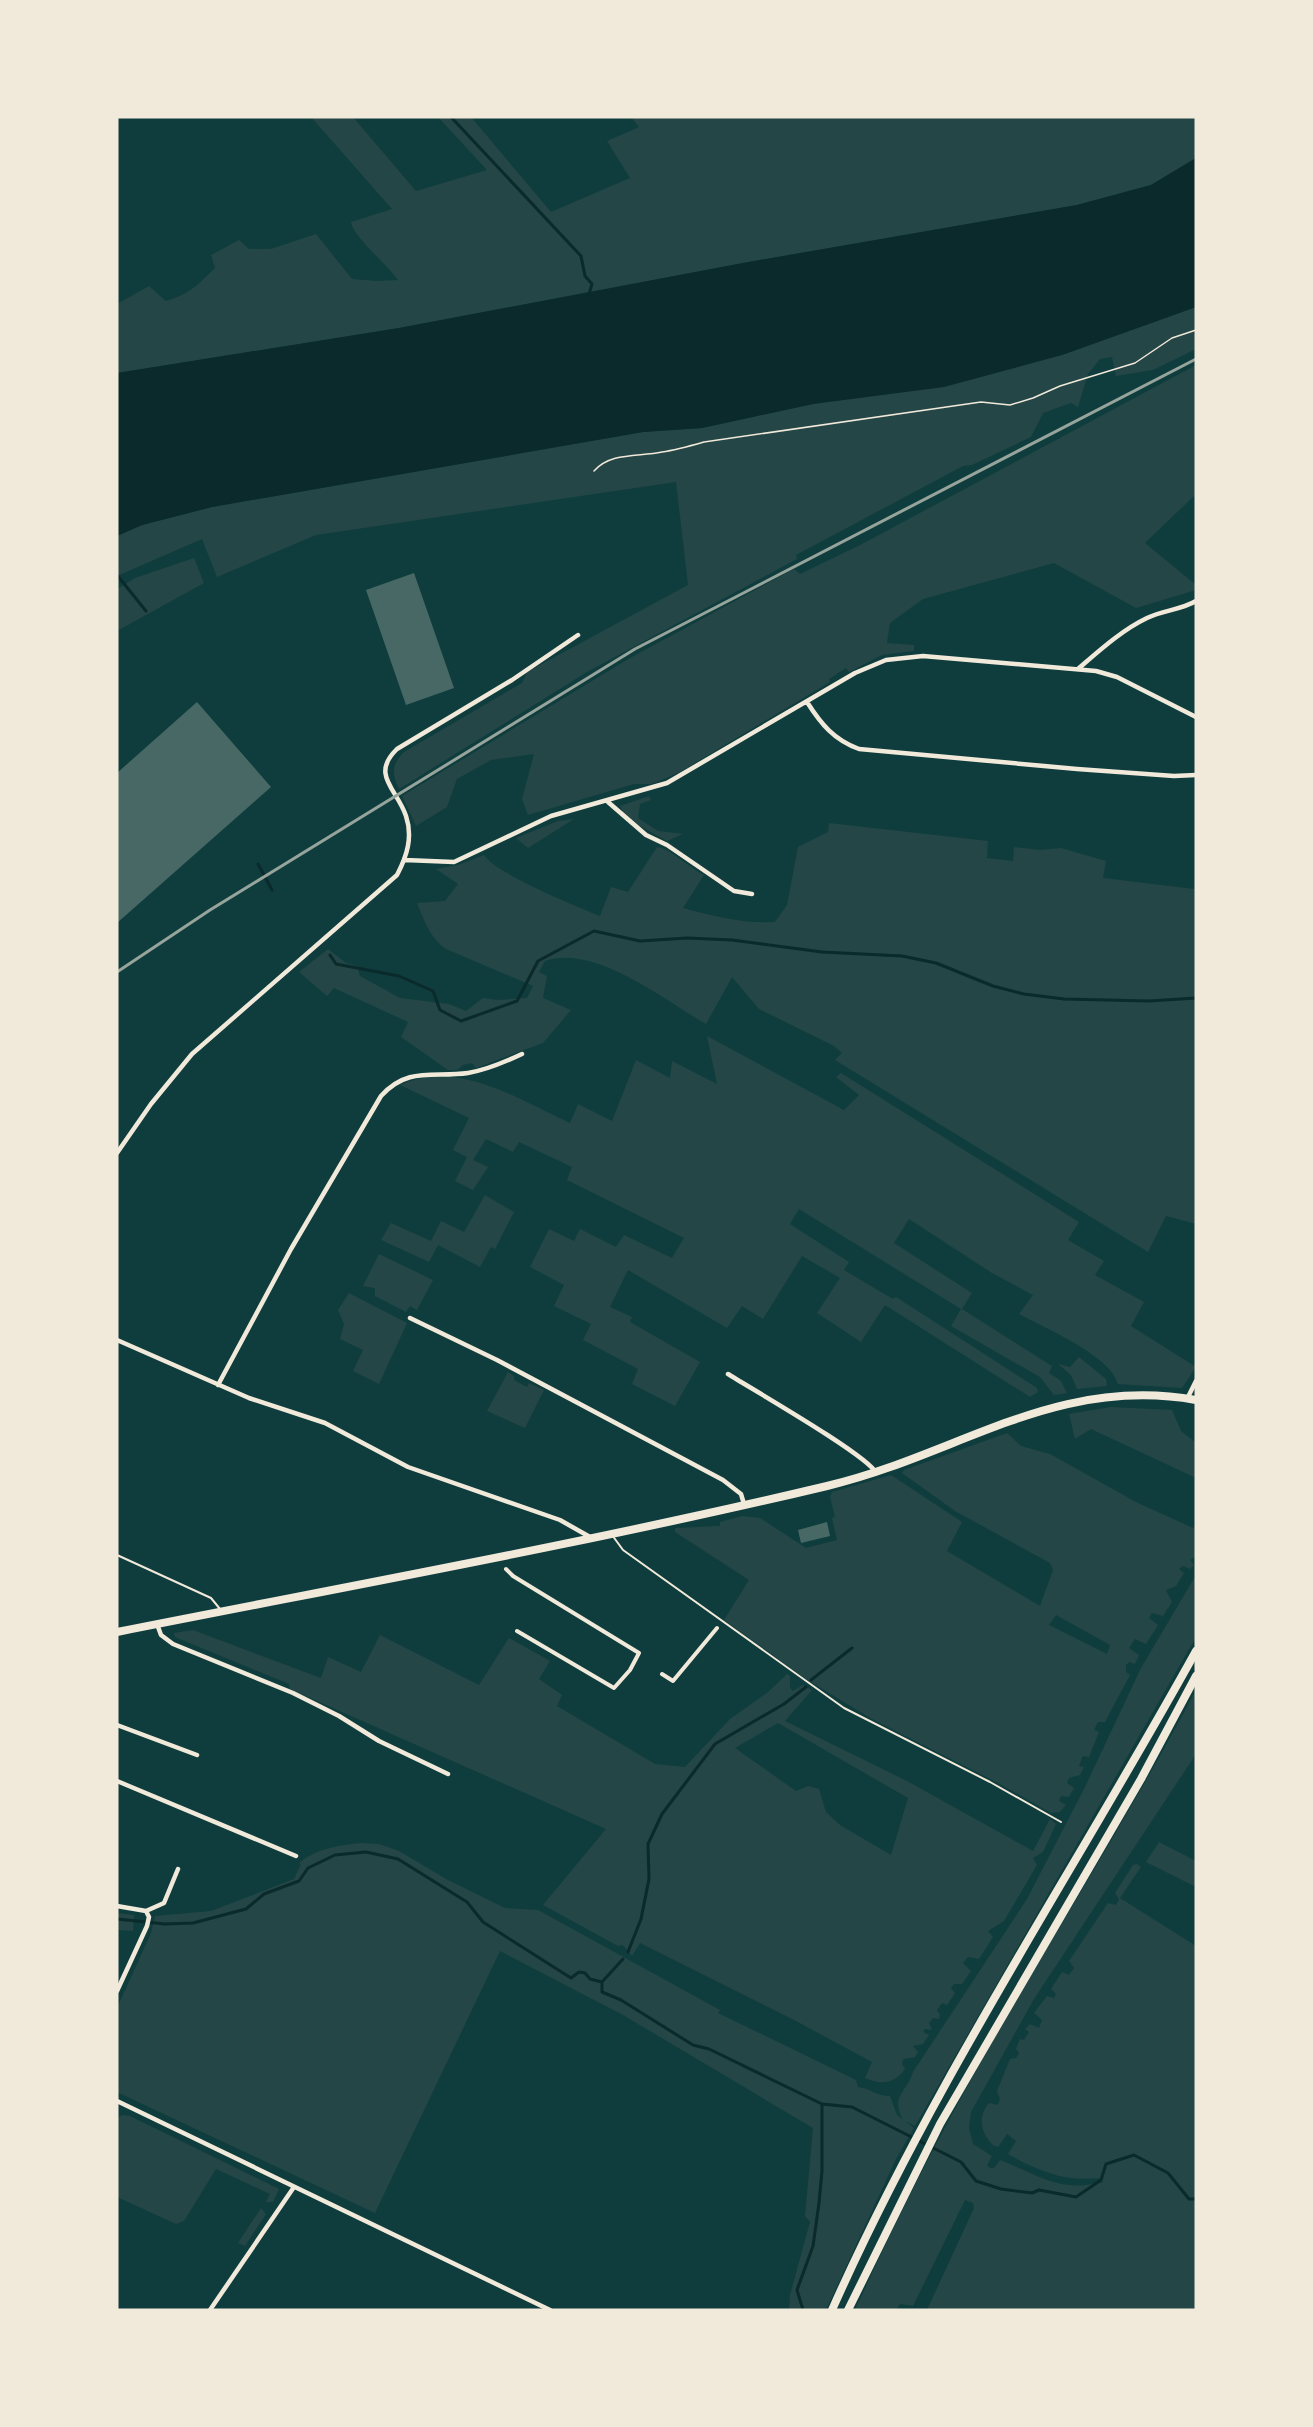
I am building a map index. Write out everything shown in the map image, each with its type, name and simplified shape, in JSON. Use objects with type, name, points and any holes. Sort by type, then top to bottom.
[{"type":"main road","points":[[117,1632],[611,1533],[876,1473],[1029,1414],[1065,1403],[1122,1395],[1192,1400]]},
{"type":"main road","points":[[832,2310],[927,2118],[1196,1651]]},
{"type":"main road","points":[[848,2310],[940,2124],[1146,1770],[1196,1676]]},
{"type":"street","points":[[1079,668],[1132,626],[1149,617],[1185,607],[1196,601]]},
{"type":"street","points":[[117,1153],[151,1104],[192,1054],[390,881],[405,860],[408,829],[406,815],[387,781],[385,772],[389,757],[398,749],[512,680],[578,635]]},
{"type":"street","points":[[405,860],[454,862],[551,816],[648,790],[681,776],[855,673],[896,657],[922,656],[1079,668],[1117,677],[1196,717]]},
{"type":"street","points":[[807,702],[834,736],[859,749],[1077,769],[1174,776],[1196,775]]},
{"type":"street","points":[[608,802],[646,835],[667,845],[734,891],[752,894]]},
{"type":"street","points":[[218,1385],[291,1249],[381,1096],[392,1084],[410,1077],[469,1073],[522,1054]]},
{"type":"street","points":[[410,1318],[548,1386],[723,1480],[741,1494],[744,1504]]},
{"type":"street","points":[[117,1340],[218,1385],[325,1423],[408,1467],[541,1513],[590,1537]]},
{"type":"street","points":[[728,1374],[851,1451],[874,1467],[876,1473]]},
{"type":"street","points":[[1192,1400],[1196,1381]]},
{"type":"street","points":[[506,1569],[513,1576],[639,1653],[630,1670],[614,1688],[518,1631]]},
{"type":"street","points":[[157,1624],[160,1635],[173,1644],[302,1698],[339,1716],[379,1741],[448,1773]]},
{"type":"street","points":[[662,1674],[673,1681],[717,1628]]},
{"type":"street","points":[[117,1725],[197,1755]]},
{"type":"street","points":[[117,1781],[296,1856]]},
{"type":"street","points":[[117,1906],[146,1911],[164,1903],[178,1869]]},
{"type":"street","points":[[117,1991],[147,1926],[146,1911]]},
{"type":"street","points":[[118,2103],[550,2310]]},
{"type":"street","points":[[210,2310],[294,2187]]},
{"type":"lane","points":[[611,1533],[623,1550],[844,1708],[990,1782],[1061,1822]]},
{"type":"lane","points":[[117,1554],[211,1598],[222,1611]]},
{"type":"path","points":[[594,471],[600,464],[614,458],[661,453],[716,440],[981,402],[1010,405],[1135,363],[1173,338],[1196,330]]},
{"type":"shaded area","points":[[311,117],[353,117],[416,191],[487,170],[438,117],[471,117],[551,212],[630,178],[607,141],[639,127],[631,117],[1196,117],[1196,158],[1151,185],[1077,205],[743,263],[399,328],[117,373],[117,304],[149,286],[166,301],[181,296],[215,268],[211,255],[239,240],[249,249],[271,249],[316,234],[352,279],[398,280],[358,236],[351,222],[392,209]]},
{"type":"shaded area","points":[[1196,158],[1196,307],[1062,355],[944,387],[813,404],[702,428],[643,432],[212,507],[142,525],[117,536],[117,373],[399,328],[743,263],[1077,205],[1151,185]]},
{"type":"shaded area","points":[[1196,307],[1196,349],[1153,370],[1116,376],[1112,357],[1100,359],[1088,374],[1078,407],[1071,403],[1043,413],[1031,437],[972,465],[963,466],[796,555],[797,559],[587,672],[399,789],[394,770],[404,752],[522,683],[527,672],[688,585],[676,482],[316,535],[217,577],[202,539],[117,576],[117,536],[142,525],[212,507],[643,432],[702,428],[1062,355]]},
{"type":"shaded area","points":[[1196,365],[1196,494],[1145,543],[1196,585],[1196,590],[1136,608],[1054,563],[923,599],[890,623],[887,643],[914,645],[914,651],[882,655],[849,672],[846,668],[829,679],[830,682],[680,772],[652,784],[634,784],[528,815],[522,799],[534,754],[491,760],[457,779],[447,807],[416,826],[402,796],[630,658],[794,569],[800,574],[862,544]]},
{"type":"shaded area","points":[[194,558],[204,583],[117,631],[117,589],[135,578]]},
{"type":"shaded area","points":[[649,796],[651,800],[640,804],[638,818],[658,831],[683,834],[667,841],[638,825],[624,814],[620,806]]},
{"type":"shaded area","points":[[574,819],[528,848],[516,838],[558,821]]},
{"type":"shaded area","points":[[829,823],[988,841],[987,858],[1013,861],[1014,847],[1041,850],[1061,848],[1106,861],[1103,878],[1194,889],[1196,873],[1196,1224],[1166,1216],[1148,1252],[835,1060],[842,1053],[834,1046],[759,1009],[732,977],[706,1024],[628,977],[606,967],[585,960],[564,958],[545,961],[539,972],[547,976],[543,998],[571,1010],[543,1043],[476,1068],[472,1063],[463,1065],[457,1070],[448,1070],[401,1037],[408,1022],[334,988],[327,996],[299,972],[328,949],[346,963],[357,966],[360,976],[400,998],[449,1004],[466,1011],[483,998],[497,1000],[527,998],[533,986],[446,949],[432,934],[417,903],[445,901],[458,884],[436,869],[458,865],[484,855],[491,863],[520,880],[600,916],[611,887],[628,892],[657,847],[669,851],[704,875],[683,908],[740,921],[775,922],[787,905],[798,847],[828,832]]},
{"type":"shaded area","points":[[707,1036],[844,1110],[859,1095],[836,1077],[841,1073],[1079,1222],[1068,1240],[1104,1261],[1095,1275],[1144,1302],[1131,1326],[1196,1367],[1182,1388],[1118,1384],[1113,1374],[1090,1353],[1019,1314],[1033,1295],[992,1273],[909,1219],[894,1243],[972,1293],[962,1309],[1052,1366],[1049,1373],[1061,1381],[1067,1393],[1054,1395],[1040,1377],[951,1326],[961,1309],[799,1209],[790,1224],[849,1262],[844,1270],[893,1299],[896,1297],[1037,1388],[1038,1392],[1030,1397],[885,1305],[861,1342],[817,1313],[840,1278],[802,1256],[763,1319],[742,1306],[727,1328],[628,1270],[610,1307],[632,1317],[630,1322],[700,1362],[675,1406],[632,1384],[638,1369],[583,1340],[591,1324],[554,1306],[564,1285],[530,1267],[549,1229],[574,1241],[580,1229],[616,1247],[624,1235],[672,1258],[684,1238],[567,1180],[572,1167],[519,1142],[513,1152],[486,1139],[473,1160],[488,1167],[473,1190],[455,1181],[467,1157],[453,1150],[469,1118],[400,1085],[422,1078],[466,1079],[509,1094],[570,1123],[578,1104],[612,1121],[636,1060],[670,1078],[672,1061],[717,1084]]},
{"type":"shaded area","points":[[485,1195],[514,1212],[495,1249],[491,1247],[480,1267],[438,1245],[429,1262],[381,1240],[391,1223],[431,1241],[441,1221],[464,1232]]},
{"type":"shaded area","points":[[379,1254],[433,1280],[417,1310],[410,1306],[406,1312],[375,1296],[375,1288],[363,1286]]},
{"type":"shaded area","points":[[349,1293],[407,1323],[379,1384],[353,1371],[363,1350],[340,1339],[344,1324],[338,1310]]},
{"type":"shaded area","points":[[1079,1357],[1106,1379],[1107,1386],[1077,1389],[1071,1375],[1058,1364],[1070,1367]]},
{"type":"shaded area","points":[[508,1372],[514,1376],[514,1380],[527,1387],[529,1383],[544,1390],[525,1428],[487,1411]]},
{"type":"shaded area","points":[[1111,1407],[1172,1410],[1181,1431],[1196,1443],[1196,1478],[1091,1429],[1075,1439],[1069,1414]]},
{"type":"shaded area","points":[[1007,1433],[1021,1446],[1050,1454],[1136,1502],[1193,1528],[1196,1525],[1196,1556],[1190,1560],[1194,1565],[1190,1569],[1183,1566],[1179,1569],[1184,1573],[1176,1586],[1166,1590],[1172,1602],[1163,1616],[1152,1613],[1149,1618],[1158,1625],[1146,1644],[1135,1639],[1129,1648],[1139,1655],[1135,1664],[1129,1662],[1126,1665],[1126,1672],[1130,1675],[1105,1722],[1098,1722],[1094,1730],[1099,1732],[1089,1757],[1083,1756],[1079,1766],[1084,1767],[1080,1775],[1069,1778],[1067,1783],[1074,1788],[1069,1797],[1061,1796],[1059,1801],[1066,1805],[1060,1812],[1051,1813],[1000,1784],[872,1719],[806,1679],[724,1620],[749,1580],[675,1532],[675,1528],[720,1526],[720,1522],[742,1516],[760,1518],[806,1548],[837,1540],[832,1518],[835,1517],[830,1497],[832,1492],[891,1475],[962,1522],[947,1551],[1040,1606],[1053,1570],[1050,1563],[955,1511],[902,1473],[904,1470]],"holes":[[[1056,1615],[1110,1645],[1107,1654],[1049,1625]]]},
{"type":"shaded area","points":[[1196,1575],[1196,1637],[915,2126],[903,2120],[898,2105],[901,2094],[913,2072],[1027,1899],[1085,1787],[1141,1668]]},
{"type":"shaded area","points":[[193,1630],[321,1678],[328,1657],[361,1672],[380,1635],[479,1685],[509,1638],[550,1661],[539,1679],[562,1695],[557,1706],[655,1764],[685,1767],[730,1719],[767,1693],[787,1674],[790,1676],[790,1688],[793,1691],[803,1685],[812,1690],[785,1721],[907,1781],[1033,1851],[1050,1819],[1056,1824],[1043,1852],[1033,1858],[1037,1865],[1004,1921],[988,1931],[993,1937],[979,1959],[968,1957],[963,1963],[971,1971],[962,1984],[954,1984],[951,1988],[955,1993],[947,2005],[942,2003],[937,2010],[940,2015],[939,2019],[933,2018],[929,2023],[932,2030],[925,2029],[923,2032],[929,2035],[923,2044],[913,2046],[918,2052],[915,2057],[903,2059],[902,2064],[905,2069],[897,2078],[887,2082],[876,2082],[865,2078],[872,2062],[796,2021],[640,1943],[632,1956],[623,1945],[618,1946],[543,1905],[606,1829],[290,1689],[289,1684],[175,1637],[174,1633]],"holes":[[[778,1723],[908,1798],[891,1855],[840,1825],[826,1812],[819,1789],[808,1786],[796,1791],[735,1748]]]},
{"type":"shaded area","points":[[1196,1690],[1196,1754],[1034,1999],[971,2112],[969,2128],[973,2144],[992,2156],[987,2165],[990,2168],[994,2168],[1000,2160],[1061,2184],[1088,2185],[1103,2182],[1100,2178],[1063,2177],[1019,2160],[1008,2154],[1016,2141],[1007,2134],[998,2147],[993,2145],[983,2130],[982,2119],[989,2103],[998,2105],[1000,2099],[997,2091],[1010,2059],[1016,2058],[1019,2053],[1016,2049],[1020,2039],[1024,2040],[1029,2032],[1025,2029],[1030,2024],[1039,2028],[1042,2020],[1034,2013],[1047,1996],[1054,1998],[1056,1994],[1051,1989],[1062,1972],[1069,1975],[1074,1968],[1069,1961],[1108,1903],[1116,1905],[1119,1899],[1115,1893],[1133,1865],[1137,1864],[1141,1867],[1120,1898],[1196,1946],[1196,2310],[927,2310],[974,2208],[973,2203],[965,2200],[913,2306],[900,2304],[896,2310],[855,2310],[913,2189],[960,2100],[1143,1786]]},
{"type":"shaded area","points":[[1159,1842],[1196,1861],[1196,1887],[1146,1862]]},
{"type":"shaded area","points":[[361,1843],[379,1844],[399,1851],[448,1880],[505,1908],[538,1910],[720,2010],[718,2013],[856,2080],[858,2087],[890,2096],[897,2115],[914,2128],[896,2159],[826,2310],[789,2310],[790,2295],[810,2222],[805,2216],[813,2128],[623,2015],[500,1951],[375,2213],[117,2092],[117,2008],[151,1933],[155,1916],[211,1911],[294,1879],[301,1864],[299,1863],[312,1854]]},
{"type":"shaded area","points":[[117,1913],[134,1915],[133,1931],[117,1930]]},
{"type":"shaded area","points":[[122,2115],[130,2116],[279,2189],[273,2202],[266,2202],[270,2194],[216,2169],[184,2221],[176,2224],[117,2197],[117,2118]]},
{"type":"shaded area","points":[[261,2208],[266,2214],[245,2246],[238,2243]]},
{"type":"building","points":[[414,573],[454,688],[406,705],[366,590]]},
{"type":"building","points":[[197,702],[271,787],[117,923],[117,773]]},
{"type":"building","points":[[827,1522],[830,1536],[801,1543],[798,1530]]},
{"type":"waterway","points":[[451,117],[581,256],[585,276],[592,284],[589,294]]},
{"type":"waterway","points":[[117,575],[146,611]]},
{"type":"waterway","points":[[258,864],[272,890]]},
{"type":"waterway","points":[[330,955],[336,964],[399,976],[433,991],[440,1010],[461,1021],[517,1001],[538,961],[594,931],[640,941],[687,938],[732,940],[822,952],[902,956],[936,963],[993,986],[1024,994],[1064,999],[1149,1001],[1196,998]]},
{"type":"waterway","points":[[811,1680],[852,1648]]},
{"type":"waterway","points":[[628,1952],[641,1919],[649,1879],[648,1844],[662,1814],[715,1744],[784,1704],[806,1687]]},
{"type":"waterway","points":[[117,1919],[165,1924],[193,1923],[246,1909],[264,1894],[299,1881],[308,1868],[335,1855],[366,1852],[398,1859],[467,1902],[483,1922],[571,1978],[579,1972],[585,1973],[590,1979],[602,1982],[602,1992],[621,2000],[693,2045],[709,2049],[822,2104],[822,2171],[819,2203],[813,2246],[797,2290],[803,2310]]},
{"type":"waterway","points":[[602,1982],[623,1959]]},
{"type":"waterway","points":[[822,2104],[852,2107],[961,2162],[976,2181],[1001,2189],[1032,2193],[1039,2190],[1076,2197],[1101,2180],[1106,2164],[1134,2155],[1168,2173],[1189,2199],[1196,2199]]},
{"type":"railway","points":[[117,972],[210,910],[635,649],[1196,359]]}]
